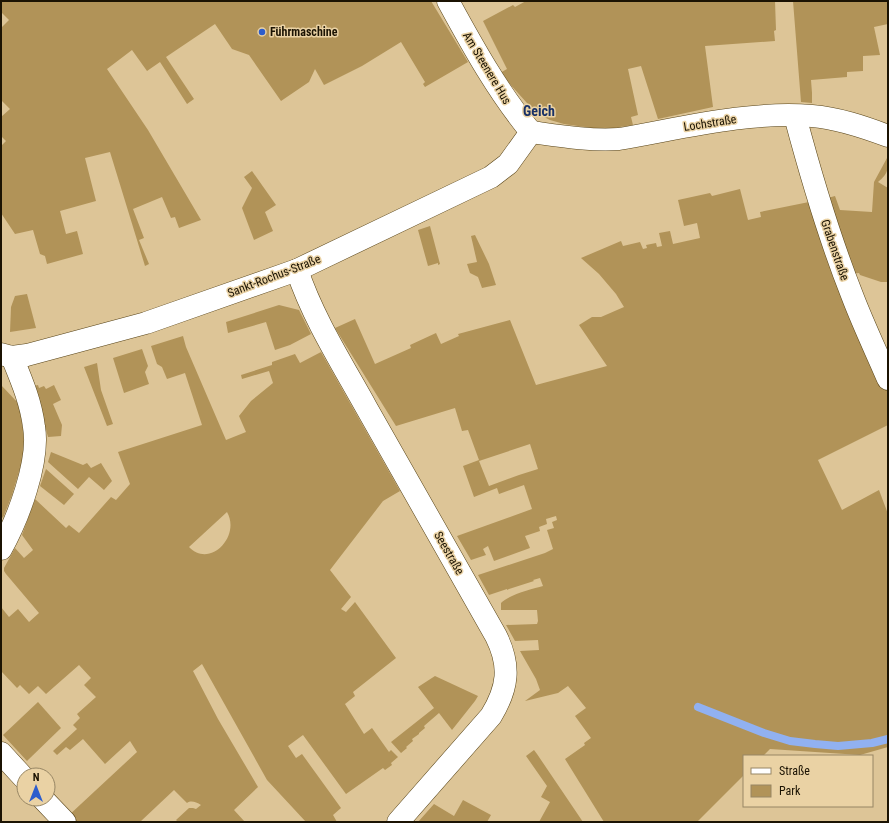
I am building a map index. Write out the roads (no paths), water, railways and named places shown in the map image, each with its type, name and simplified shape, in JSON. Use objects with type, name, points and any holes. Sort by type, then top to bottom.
[{"type":"street","name":"Am Steenere Hus","points":[[448,1],[497,87],[531,132]]},
{"type":"street","name":"Lochstraße","points":[[531,132],[581,139],[609,140],[735,119],[778,115],[813,116],[846,122],[888,136]]},
{"type":"street","name":"Grabenstraße","points":[[794,116],[831,239],[852,296],[888,379]]},
{"type":"street","name":"Sankt-Rochus-Straße","points":[[7,355],[27,355],[146,323],[297,270],[491,177],[508,164],[531,132]]},
{"type":"street","name":"Seestraße","points":[[297,270],[308,301],[323,329],[502,646],[505,657],[505,686],[491,716],[398,822]]},
{"type":"street","points":[[1,549],[8,536],[20,505],[30,472],[35,448],[34,426],[30,407],[7,355]]},
{"type":"street","points":[[1,753],[16,769]]},
{"type":"street","points":[[50,807],[64,822]]},
{"type":"waterway","points":[[698,707],[764,733],[790,741],[838,746],[872,743],[888,739]]},
{"type":"place","name":"Führmaschine","points":[[262,32]]},
{"type":"district","name":"Geich","points":[[539,111]]}]
